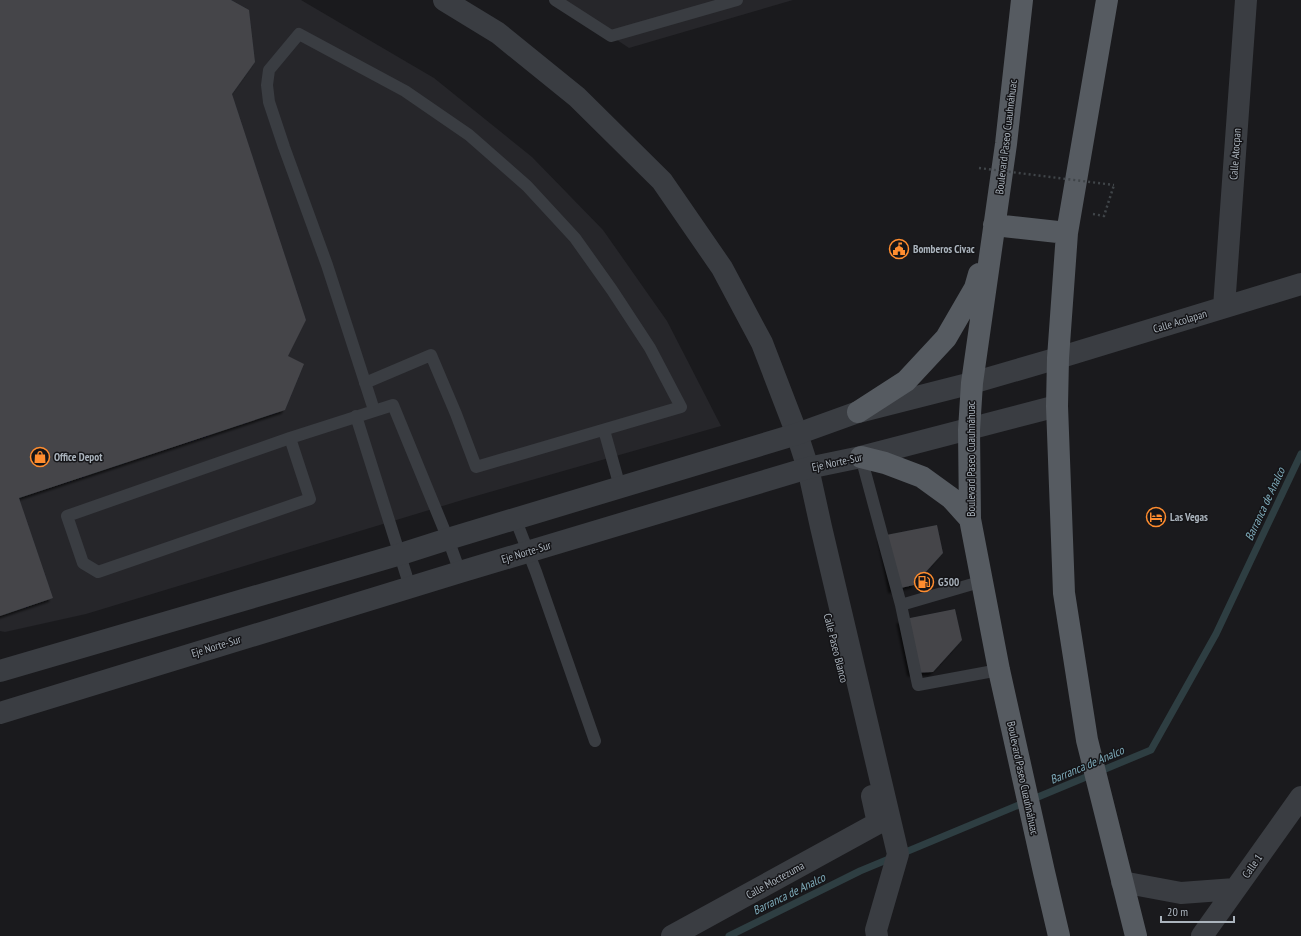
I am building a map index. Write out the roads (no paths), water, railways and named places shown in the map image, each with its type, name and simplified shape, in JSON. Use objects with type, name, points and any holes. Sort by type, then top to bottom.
[{"type":"main road","name":"Boulevard Paseo Cuauhnáhuac","points":[[1022,0],[1006,144],[972,383],[969,430],[970,519],[999,670],[1059,936]]},
{"type":"main road","points":[[1107,0],[1067,233],[1058,358],[1057,406],[1064,593],[1087,740],[1136,936]]},
{"type":"main road","points":[[858,412],[906,381],[946,338],[975,288],[994,225],[1067,233]]},
{"type":"main road","points":[[861,457],[885,462],[922,476],[951,498],[970,519]]},
{"type":"street","points":[[444,0],[498,33],[577,97],[662,181],[722,268],[762,343],[797,434],[801,470],[821,527],[898,854],[877,933]]},
{"type":"street","name":"Calle Atocpan","points":[[1224,308],[1246,0]]},
{"type":"street","name":"Calle Acolapan","points":[[972,383],[1301,284]]},
{"type":"street","points":[[0,670],[401,554],[515,518],[797,434],[858,412],[972,383]]},
{"type":"street","name":"Eje Norte-Sur","points":[[0,712],[801,470],[861,457],[969,430],[1057,406]]},
{"type":"street","name":"Calle Paseo Blanco","points":[[801,470],[878,823]]},
{"type":"street","name":"Calle 1","points":[[1202,936],[1301,797]]},
{"type":"street","name":"Calle Moctezuma","points":[[672,936],[878,823]]},
{"type":"street","points":[[1122,882],[1181,893],[1235,889]]},
{"type":"lane","points":[[555,0],[611,36],[737,0]]},
{"type":"lane","points":[[365,383],[431,355],[456,414],[476,468],[681,407],[650,348],[574,238],[527,186],[469,136],[405,91],[300,34],[270,70],[267,85],[270,102],[284,147],[327,265],[365,383],[374,410]]},
{"type":"lane","points":[[290,438],[310,499],[98,572],[83,563],[67,516],[290,438],[374,410],[394,405],[460,572]]},
{"type":"lane","points":[[356,416],[401,554],[410,587]]},
{"type":"lane","points":[[604,430],[620,487]]},
{"type":"lane","points":[[861,457],[901,605],[918,685],[999,670]]},
{"type":"lane","points":[[515,518],[595,742]]},
{"type":"lane","points":[[901,605],[983,581]]},
{"type":"waterway","name":"Barranca de Analco","points":[[729,936],[860,871],[1151,750],[1216,634],[1301,454]]},
{"type":"place","name":"Bomberos Civac","points":[[899,249]]},
{"type":"place","name":"Office Depot","points":[[40,457]]},
{"type":"place","name":"Las Vegas","points":[[1156,517]]},
{"type":"place","name":"G500","points":[[924,582]]}]
